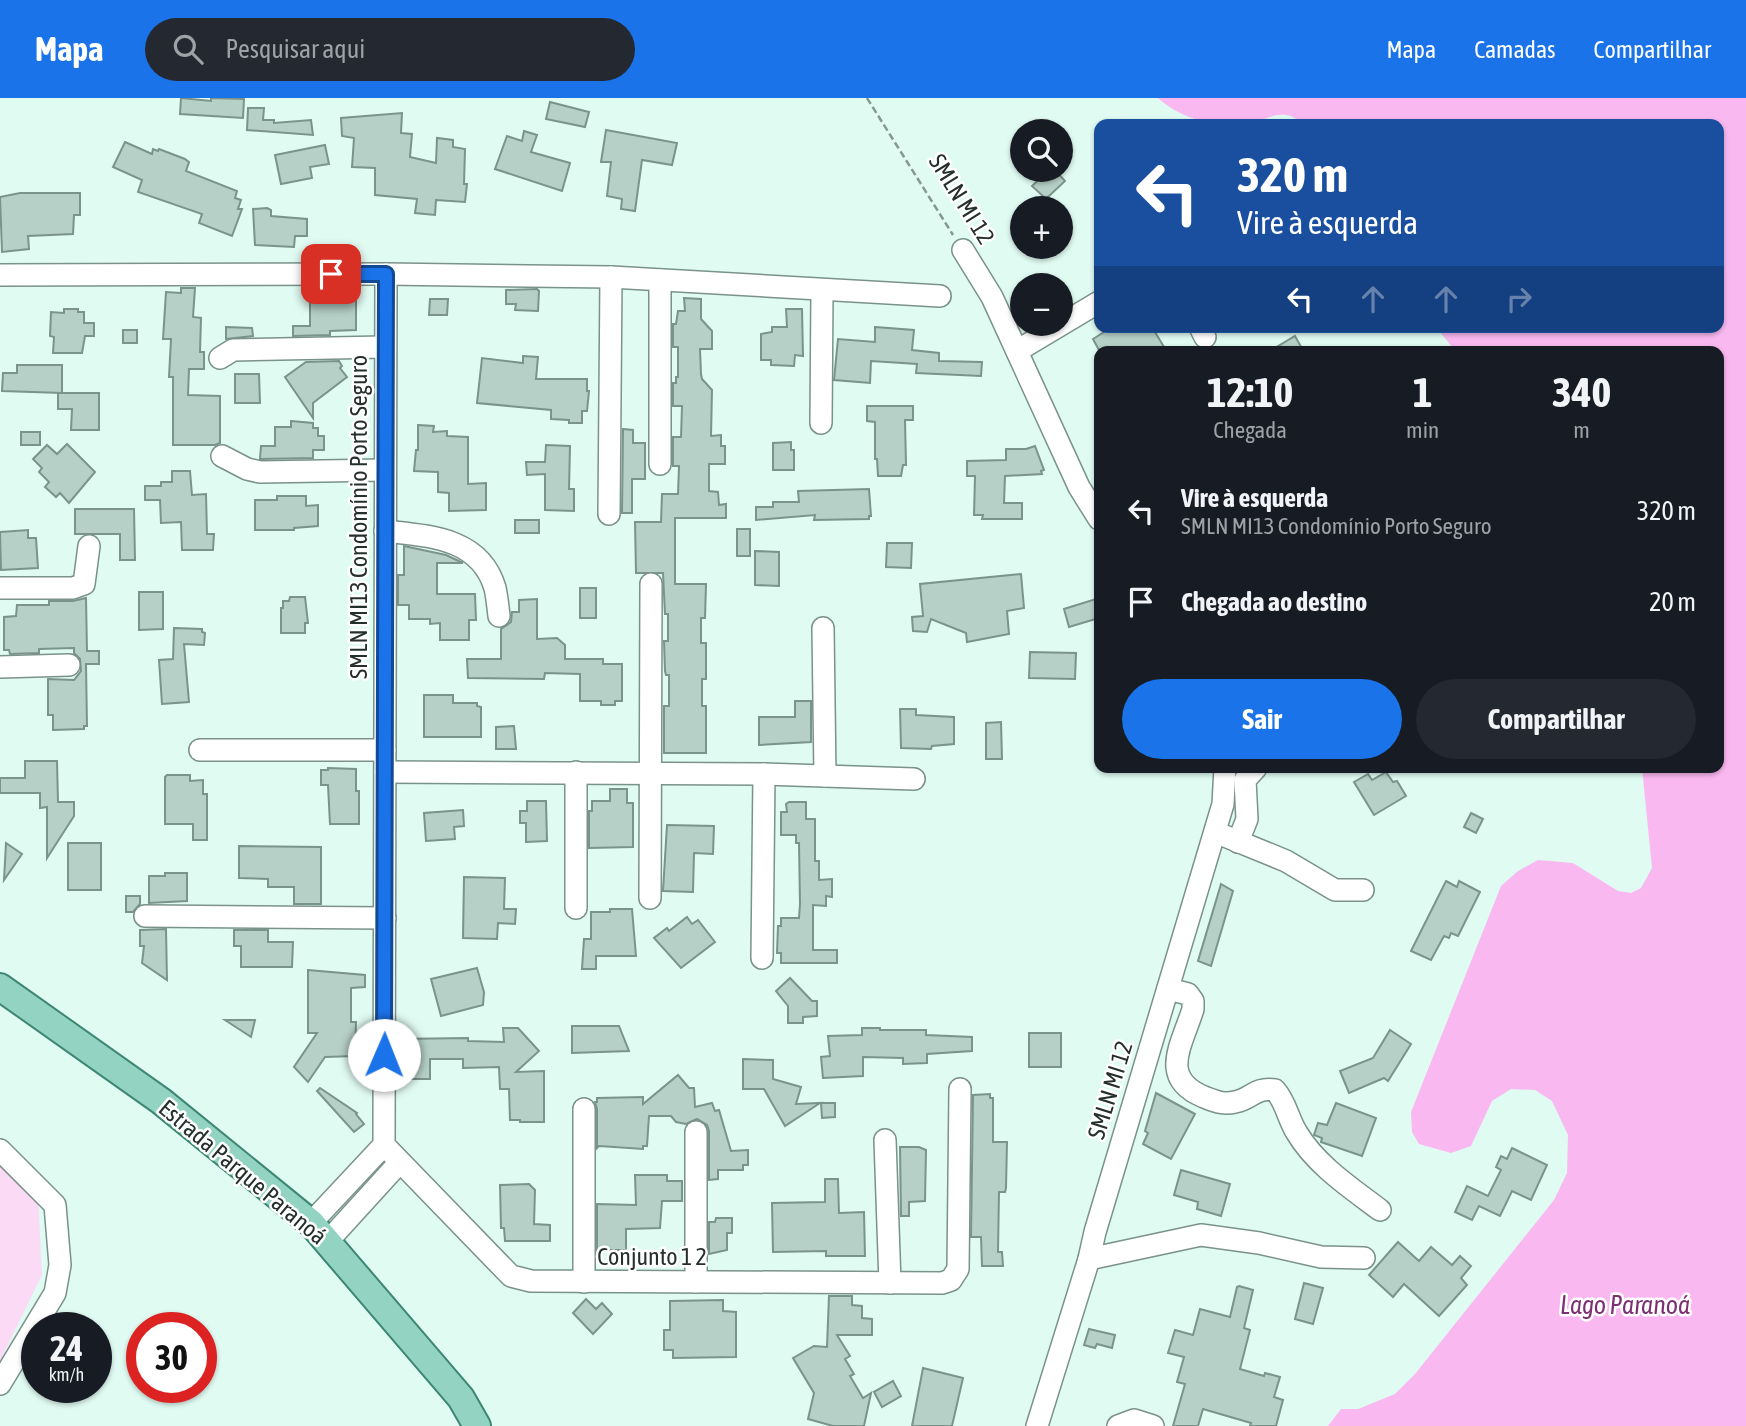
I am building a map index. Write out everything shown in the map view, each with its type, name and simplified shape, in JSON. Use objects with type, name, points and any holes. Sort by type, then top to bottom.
[{"type":"main road","name":"Estrada Parque Paranoá","points":[[0,988],[161,1101],[319,1232],[461,1398],[477,1426]]},
{"type":"street","name":"SMLN MI 12","points":[[963,250],[992,297],[1079,487],[1094,511]]},
{"type":"street","points":[[0,275],[386,274],[611,277],[940,296]]},
{"type":"street","name":"SMLN MI13 Condomínio Porto Seguro","points":[[384,1145],[386,274]]},
{"type":"street","points":[[609,514],[611,277]]},
{"type":"street","points":[[660,281],[660,464]]},
{"type":"street","points":[[821,423],[822,291]]},
{"type":"street","points":[[1017,351],[1094,305]]},
{"type":"street","points":[[220,358],[233,350],[384,347]]},
{"type":"street","points":[[222,456],[247,469],[260,472],[384,470]]},
{"type":"street","points":[[385,531],[446,539],[464,548],[485,566],[494,587],[499,616]]},
{"type":"street","points":[[0,588],[73,588],[84,584],[89,546]]},
{"type":"street","points":[[650,898],[651,584]]},
{"type":"street","points":[[823,628],[825,776]]},
{"type":"street","points":[[0,667],[69,665]]},
{"type":"street","points":[[200,750],[385,750]]},
{"type":"street","points":[[385,772],[764,774],[914,779]]},
{"type":"street","points":[[576,772],[576,908]]},
{"type":"street","name":"SMLN MI 12","points":[[1037,1426],[1215,832],[1223,804],[1224,773]]},
{"type":"street","points":[[1238,842],[1247,819],[1245,780],[1251,773]]},
{"type":"street","points":[[762,958],[764,774]]},
{"type":"street","points":[[1215,832],[1286,861],[1335,890],[1363,890]]},
{"type":"street","points":[[145,916],[385,918]]},
{"type":"street","points":[[1168,989],[1188,994],[1194,1001],[1177,1059],[1176,1074],[1184,1086],[1222,1104],[1239,1102],[1256,1090],[1275,1090],[1281,1096],[1296,1131],[1310,1151],[1380,1210]]},
{"type":"street","name":"Conjunto 1 2","points":[[399,1163],[511,1276],[531,1281],[942,1283],[951,1280],[958,1269],[960,1089]]},
{"type":"street","points":[[584,1109],[584,1282]]},
{"type":"street","points":[[696,1132],[696,1282]]},
{"type":"street","points":[[885,1140],[890,1283]]},
{"type":"street","points":[[384,1145],[399,1163],[368,1198],[319,1232],[353,1180],[384,1145]]},
{"type":"street","points":[[0,1150],[55,1205],[60,1265],[55,1293],[0,1384]]},
{"type":"street","points":[[353,1180],[368,1198]]},
{"type":"street","points":[[1089,1259],[1201,1235],[1259,1243],[1321,1257],[1364,1258]]},
{"type":"street","points":[[1118,1426],[1134,1420],[1153,1426]]},
{"type":"path","name":"SMLN MI 12","points":[[867,98],[963,250]]},
{"type":"shaded area","points":[[0,1157],[38,1195],[42,1275],[24,1312],[21,1312],[21,1318],[0,1361]]},
{"type":"water","name":"Lago Paranoá","points":[[1158,98],[1746,98],[1746,1426],[1328,1426],[1341,1409],[1358,1409],[1395,1394],[1415,1374],[1554,1200],[1567,1173],[1568,1135],[1552,1101],[1535,1090],[1511,1089],[1492,1101],[1471,1146],[1451,1153],[1419,1144],[1412,1132],[1411,1112],[1501,886],[1518,871],[1538,860],[1573,863],[1618,891],[1631,893],[1641,888],[1652,868],[1642,773],[1724,773],[1724,346],[1451,346],[1441,333],[1724,333],[1724,119],[1296,119],[1281,115],[1264,119],[1195,119]]},
{"type":"building","points":[[181,98],[211,101],[211,98],[244,99],[243,118],[180,114]]},
{"type":"building","points":[[550,102],[589,112],[585,127],[546,119]]},
{"type":"building","points":[[248,108],[264,108],[263,120],[274,120],[274,123],[311,120],[313,135],[247,130]]},
{"type":"building","points":[[402,113],[401,133],[412,134],[410,157],[436,163],[437,138],[453,140],[453,147],[465,149],[465,202],[436,200],[435,215],[415,213],[417,199],[375,195],[375,168],[352,167],[354,138],[342,136],[341,118]]},
{"type":"building","points":[[606,130],[677,143],[672,165],[642,160],[635,211],[621,209],[622,199],[607,196],[611,162],[601,162]]},
{"type":"building","points":[[524,131],[537,135],[531,152],[570,163],[562,191],[495,169],[507,136],[522,141]]},
{"type":"building","points":[[125,142],[152,154],[153,149],[159,149],[185,159],[189,162],[186,171],[237,191],[235,198],[241,200],[238,209],[242,209],[232,236],[199,223],[202,214],[138,192],[142,180],[113,167]]},
{"type":"building","points":[[325,145],[329,164],[310,167],[312,178],[281,184],[275,155]]},
{"type":"building","points":[[1036,182],[1064,182],[1049,196],[1043,196],[1032,186]]},
{"type":"building","points":[[20,193],[80,193],[80,215],[74,215],[73,234],[28,236],[29,249],[2,252],[0,197]]},
{"type":"building","points":[[253,209],[271,210],[271,216],[307,219],[307,236],[295,236],[294,247],[255,245]]},
{"type":"building","points":[[181,288],[195,288],[193,317],[201,318],[200,352],[204,352],[204,369],[189,369],[188,395],[220,396],[220,443],[215,445],[173,445],[173,377],[169,377],[171,339],[163,339],[166,292],[181,293]]},
{"type":"building","points":[[537,289],[538,311],[515,310],[516,304],[506,304],[506,290]]},
{"type":"building","points":[[317,293],[356,293],[356,330],[330,331],[330,335],[293,336],[293,326],[310,326],[310,296],[317,296]]},
{"type":"building","points":[[684,298],[701,299],[701,319],[712,331],[712,349],[700,349],[701,374],[712,390],[711,436],[721,435],[721,446],[725,446],[725,464],[709,464],[709,491],[718,492],[719,505],[726,504],[726,518],[675,518],[675,584],[706,584],[705,618],[701,618],[701,643],[706,643],[706,679],[702,679],[702,706],[706,706],[706,753],[664,753],[664,706],[669,706],[669,675],[666,675],[665,671],[664,641],[668,641],[668,614],[665,614],[663,573],[636,573],[635,522],[661,522],[662,494],[678,494],[679,466],[673,466],[673,437],[681,437],[682,406],[673,406],[673,383],[676,383],[678,377],[678,347],[673,347],[673,324],[676,324],[678,311],[685,311]]},
{"type":"building","points":[[430,299],[448,299],[447,315],[429,315]]},
{"type":"building","points":[[64,309],[78,309],[78,312],[84,312],[84,323],[94,323],[94,336],[85,336],[82,353],[53,353],[54,337],[50,336],[51,312],[64,313]]},
{"type":"building","points":[[786,309],[802,309],[803,356],[795,355],[794,366],[771,365],[771,360],[761,360],[761,334],[772,332],[772,327],[787,327]]},
{"type":"building","points":[[226,327],[252,328],[253,336],[226,339]]},
{"type":"building","points":[[875,327],[914,330],[912,350],[939,353],[939,361],[982,362],[981,376],[916,373],[917,364],[871,361],[870,383],[834,380],[838,339],[875,342]]},
{"type":"building","points":[[123,330],[137,330],[137,343],[123,343]]},
{"type":"building","points":[[1102,333],[1156,333],[1163,346],[1097,346],[1093,339]]},
{"type":"building","points":[[1295,336],[1301,346],[1278,346]]},
{"type":"building","points":[[523,356],[538,357],[536,379],[587,379],[587,411],[582,411],[582,423],[551,419],[551,410],[477,403],[482,358],[523,363]]},
{"type":"building","points":[[339,361],[342,366],[340,368],[347,377],[313,403],[313,418],[285,377],[306,362]]},
{"type":"building","points":[[17,365],[62,365],[62,393],[2,391],[3,373],[17,373]]},
{"type":"building","points":[[235,374],[259,374],[260,403],[235,403]]},
{"type":"building","points":[[58,393],[99,393],[99,430],[71,430],[72,409],[58,409]]},
{"type":"building","points":[[867,406],[913,406],[913,420],[905,420],[906,465],[903,465],[901,476],[878,476],[875,422],[867,421]]},
{"type":"building","points":[[291,421],[313,423],[313,428],[318,428],[318,436],[324,436],[324,450],[313,450],[313,458],[260,459],[261,446],[275,446],[275,427],[291,427]]},
{"type":"building","points":[[418,425],[434,426],[433,432],[447,431],[447,436],[468,437],[468,484],[486,483],[486,510],[449,511],[449,493],[438,492],[438,472],[414,471],[418,450]]},
{"type":"building","points":[[623,429],[633,430],[633,443],[645,443],[645,479],[632,479],[632,513],[622,513]]},
{"type":"building","points":[[21,432],[40,432],[40,445],[21,445]]},
{"type":"building","points":[[791,442],[791,450],[794,450],[794,470],[773,470],[773,443]]},
{"type":"building","points":[[67,444],[95,472],[69,503],[60,493],[56,497],[45,487],[49,482],[39,472],[42,468],[33,459],[47,445],[57,454]]},
{"type":"building","points":[[546,445],[570,446],[569,489],[574,489],[574,511],[545,510],[545,474],[527,475],[526,462],[545,462]]},
{"type":"building","points":[[1035,446],[1044,470],[1041,471],[1042,474],[1005,476],[1004,503],[1022,503],[1022,519],[982,519],[983,515],[974,515],[975,476],[967,476],[967,461],[1006,460],[1006,449]]},
{"type":"building","points":[[172,471],[190,471],[192,495],[206,494],[207,534],[214,534],[213,550],[182,550],[181,522],[161,523],[160,500],[145,500],[145,486],[161,486],[161,482],[172,482]]},
{"type":"building","points":[[869,489],[869,519],[814,520],[815,515],[756,520],[756,507],[773,507],[773,502],[799,502],[798,491]]},
{"type":"building","points":[[277,496],[306,496],[306,506],[318,505],[318,526],[294,530],[255,530],[255,500],[277,500]]},
{"type":"building","points":[[75,509],[134,509],[135,560],[120,560],[120,534],[75,534]]},
{"type":"building","points":[[515,520],[539,520],[539,533],[515,533]]},
{"type":"building","points":[[737,529],[750,529],[750,556],[737,556]]},
{"type":"building","points":[[28,530],[28,538],[36,538],[38,568],[1,570],[0,532]]},
{"type":"building","points":[[887,543],[912,543],[911,568],[886,567]]},
{"type":"building","points":[[404,546],[446,555],[463,563],[437,563],[437,594],[475,594],[476,620],[469,620],[469,640],[440,640],[440,623],[430,624],[430,619],[409,619],[409,605],[398,605],[398,575],[404,575]]},
{"type":"building","points":[[755,551],[779,552],[779,586],[755,585]]},
{"type":"building","points":[[1021,574],[1024,608],[1007,611],[1009,634],[967,642],[966,633],[931,619],[927,632],[913,631],[912,617],[923,616],[920,584]]},
{"type":"building","points":[[580,588],[596,588],[596,618],[580,618]]},
{"type":"building","points":[[139,592],[163,592],[163,629],[139,630]]},
{"type":"building","points":[[290,597],[305,597],[308,623],[305,623],[305,633],[281,633],[281,608],[283,601],[289,601]]},
{"type":"building","points":[[86,598],[87,651],[99,651],[99,664],[86,664],[87,726],[84,726],[84,729],[53,730],[53,715],[48,715],[48,679],[74,680],[81,671],[80,659],[74,653],[74,648],[39,649],[39,653],[10,654],[9,650],[4,650],[4,617],[16,616],[17,605],[49,605],[49,601]]},
{"type":"building","points":[[537,599],[537,639],[557,638],[565,645],[565,659],[603,659],[603,664],[622,664],[622,701],[615,701],[615,705],[601,705],[601,701],[580,701],[580,674],[545,673],[544,679],[468,678],[467,659],[501,659],[501,629],[511,622],[512,612],[519,612],[519,600]]},
{"type":"building","points":[[1094,600],[1094,620],[1069,627],[1064,609]]},
{"type":"building","points":[[174,628],[202,629],[205,633],[204,645],[184,644],[189,702],[162,704],[159,660],[173,659]]},
{"type":"building","points":[[1030,652],[1076,653],[1075,679],[1029,678]]},
{"type":"building","points":[[424,695],[453,695],[453,703],[477,703],[477,706],[481,707],[481,737],[424,737]]},
{"type":"building","points":[[795,701],[811,701],[811,742],[759,745],[759,717],[795,717]]},
{"type":"building","points":[[900,709],[916,709],[916,715],[954,717],[954,744],[932,746],[931,749],[901,748]]},
{"type":"building","points":[[1001,722],[1002,759],[986,759],[986,723]]},
{"type":"building","points":[[514,726],[516,749],[496,749],[496,727]]},
{"type":"building","points":[[25,761],[57,761],[58,802],[74,802],[74,816],[47,858],[47,807],[40,808],[40,793],[0,793],[0,778],[25,778]]},
{"type":"building","points":[[356,769],[359,824],[330,824],[328,785],[321,785],[321,770]]},
{"type":"building","points":[[1387,773],[1393,782],[1397,781],[1406,796],[1374,815],[1354,782],[1368,774],[1372,780]]},
{"type":"building","points":[[167,775],[190,775],[190,781],[203,780],[203,794],[207,794],[207,840],[193,840],[193,824],[165,824]]},
{"type":"building","points":[[610,789],[627,789],[627,803],[633,803],[633,847],[589,848],[589,811],[592,811],[592,801],[610,801]]},
{"type":"building","points":[[527,801],[546,801],[547,841],[526,842],[526,823],[520,823],[520,811],[527,811]]},
{"type":"building","points":[[806,802],[806,819],[815,819],[815,861],[819,861],[819,880],[832,879],[832,897],[826,896],[826,906],[813,905],[813,950],[837,950],[837,963],[781,963],[781,953],[777,953],[781,918],[799,918],[799,843],[796,843],[796,835],[781,835],[781,812],[787,812],[786,804]]},
{"type":"building","points":[[463,810],[464,826],[454,827],[455,839],[426,841],[424,813]]},
{"type":"building","points":[[1471,813],[1483,819],[1476,833],[1464,827]]},
{"type":"building","points":[[667,825],[714,826],[713,854],[694,853],[693,892],[663,891]]},
{"type":"building","points":[[6,843],[22,854],[4,880]]},
{"type":"building","points":[[68,843],[101,843],[101,890],[68,890]]},
{"type":"building","points":[[239,846],[321,847],[321,904],[294,904],[294,887],[268,887],[268,879],[239,878]]},
{"type":"building","points":[[165,873],[187,873],[187,901],[149,903],[149,876],[165,876]]},
{"type":"building","points":[[464,877],[505,878],[504,909],[516,909],[515,924],[498,923],[497,939],[463,938]]},
{"type":"building","points":[[1446,881],[1457,887],[1459,881],[1480,892],[1458,936],[1451,933],[1449,938],[1444,936],[1431,960],[1411,951]]},
{"type":"building","points":[[1221,884],[1233,891],[1211,966],[1198,961]]},
{"type":"building","points":[[126,896],[140,896],[140,904],[133,912],[126,912]]},
{"type":"building","points":[[610,909],[632,909],[636,956],[596,956],[596,969],[582,969],[584,939],[591,939],[591,912],[610,912]]},
{"type":"building","points":[[687,917],[692,924],[698,920],[715,942],[681,968],[654,938],[667,928],[669,931]]},
{"type":"building","points":[[166,929],[167,980],[142,963],[144,946],[140,946],[140,930]]},
{"type":"building","points":[[234,930],[268,930],[268,942],[293,942],[292,967],[241,967],[241,946],[234,946]]},
{"type":"building","points":[[477,968],[484,992],[483,1005],[441,1016],[431,979]]},
{"type":"building","points":[[308,970],[365,975],[365,987],[351,988],[351,1022],[356,1022],[355,1056],[325,1057],[308,1082],[294,1067],[317,1033],[308,1033]]},
{"type":"building","points":[[790,978],[812,1001],[817,1001],[817,1016],[803,1017],[803,1023],[788,1023],[788,1006],[776,991]]},
{"type":"building","points":[[225,1020],[255,1020],[251,1037]]},
{"type":"building","points":[[572,1026],[619,1026],[629,1051],[572,1053]]},
{"type":"building","points":[[503,1028],[518,1028],[539,1051],[516,1072],[544,1071],[544,1122],[510,1120],[509,1089],[500,1089],[499,1067],[463,1068],[463,1059],[430,1059],[430,1079],[397,1079],[397,1039],[468,1038],[468,1041],[504,1042]]},
{"type":"building","points":[[862,1028],[926,1030],[926,1035],[972,1037],[972,1051],[927,1054],[927,1063],[903,1064],[903,1058],[863,1057],[863,1076],[823,1078],[821,1057],[830,1056],[828,1036],[862,1035]]},
{"type":"building","points":[[1390,1030],[1411,1044],[1388,1081],[1384,1078],[1349,1093],[1340,1071],[1373,1058]]},
{"type":"building","points":[[1029,1033],[1061,1033],[1061,1067],[1029,1067]]},
{"type":"building","points":[[743,1059],[773,1060],[773,1079],[801,1087],[796,1104],[820,1103],[785,1126],[764,1089],[743,1089]]},
{"type":"building","points":[[678,1075],[689,1088],[694,1088],[695,1107],[712,1103],[715,1111],[719,1110],[731,1151],[748,1150],[748,1165],[743,1165],[743,1170],[718,1170],[718,1179],[709,1180],[709,1131],[707,1125],[697,1119],[686,1124],[676,1122],[671,1116],[649,1116],[647,1146],[643,1146],[643,1149],[597,1148],[597,1098],[643,1097],[643,1104]]},
{"type":"building","points":[[320,1088],[357,1113],[364,1124],[354,1132],[317,1091]]},
{"type":"building","points":[[1156,1093],[1195,1114],[1171,1159],[1143,1144],[1148,1133],[1145,1131]]},
{"type":"building","points":[[990,1094],[990,1098],[993,1098],[993,1142],[1007,1142],[1006,1188],[1005,1192],[999,1192],[998,1252],[1002,1252],[1003,1266],[982,1266],[981,1237],[971,1237],[973,1095]]},
{"type":"building","points":[[821,1103],[835,1103],[835,1117],[822,1118]]},
{"type":"building","points":[[1336,1103],[1376,1118],[1362,1156],[1321,1142],[1322,1138],[1314,1135],[1318,1123],[1327,1125]]},
{"type":"building","points":[[900,1147],[919,1147],[926,1150],[925,1201],[909,1202],[909,1216],[901,1216]]},
{"type":"building","points":[[1512,1148],[1547,1165],[1531,1200],[1512,1191],[1500,1216],[1479,1206],[1472,1220],[1455,1212],[1467,1186],[1488,1196],[1501,1170],[1496,1167],[1501,1156],[1507,1159]]},
{"type":"building","points":[[1181,1170],[1230,1184],[1221,1216],[1197,1209],[1198,1202],[1174,1195]]},
{"type":"building","points":[[635,1175],[667,1175],[667,1181],[682,1181],[682,1201],[662,1201],[660,1228],[626,1229],[626,1250],[602,1250],[601,1257],[597,1257],[597,1204],[636,1205]]},
{"type":"building","points":[[825,1179],[838,1179],[839,1213],[864,1212],[865,1256],[826,1256],[826,1251],[773,1252],[772,1203],[825,1202]]},
{"type":"building","points":[[529,1184],[535,1190],[534,1224],[550,1225],[550,1241],[505,1241],[504,1228],[501,1228],[500,1185]]},
{"type":"building","points":[[716,1218],[732,1218],[732,1233],[727,1233],[727,1250],[709,1254],[709,1222],[715,1222]]},
{"type":"building","points":[[1398,1242],[1419,1261],[1431,1247],[1452,1265],[1460,1256],[1471,1266],[1461,1278],[1467,1285],[1439,1316],[1404,1284],[1393,1297],[1369,1275]]},
{"type":"building","points":[[1304,1283],[1323,1288],[1313,1324],[1295,1319]]},
{"type":"building","points":[[1239,1286],[1253,1290],[1244,1328],[1250,1330],[1240,1369],[1264,1376],[1265,1373],[1280,1377],[1274,1397],[1283,1400],[1276,1426],[1250,1426],[1251,1423],[1203,1409],[1198,1426],[1173,1426],[1185,1384],[1177,1382],[1184,1357],[1168,1353],[1175,1330],[1193,1335],[1200,1309],[1230,1317]]},
{"type":"building","points":[[829,1296],[852,1296],[852,1305],[862,1306],[862,1318],[872,1319],[872,1335],[837,1335],[850,1356],[845,1359],[854,1374],[850,1376],[863,1398],[871,1393],[864,1426],[833,1426],[808,1419],[814,1393],[793,1358],[814,1346],[827,1347]]},
{"type":"building","points":[[586,1299],[596,1309],[602,1303],[612,1314],[593,1334],[573,1313]]},
{"type":"building","points":[[723,1300],[723,1311],[736,1312],[736,1357],[673,1358],[673,1350],[664,1350],[664,1330],[670,1330],[670,1301]]},
{"type":"building","points":[[1089,1329],[1115,1335],[1112,1348],[1097,1344],[1095,1348],[1084,1345]]},
{"type":"building","points":[[923,1368],[963,1378],[952,1426],[912,1426]]},
{"type":"building","points":[[893,1381],[901,1396],[882,1407],[874,1392]]},
{"type":"route","points":[[331,274],[386,274],[384,1055]]}]
